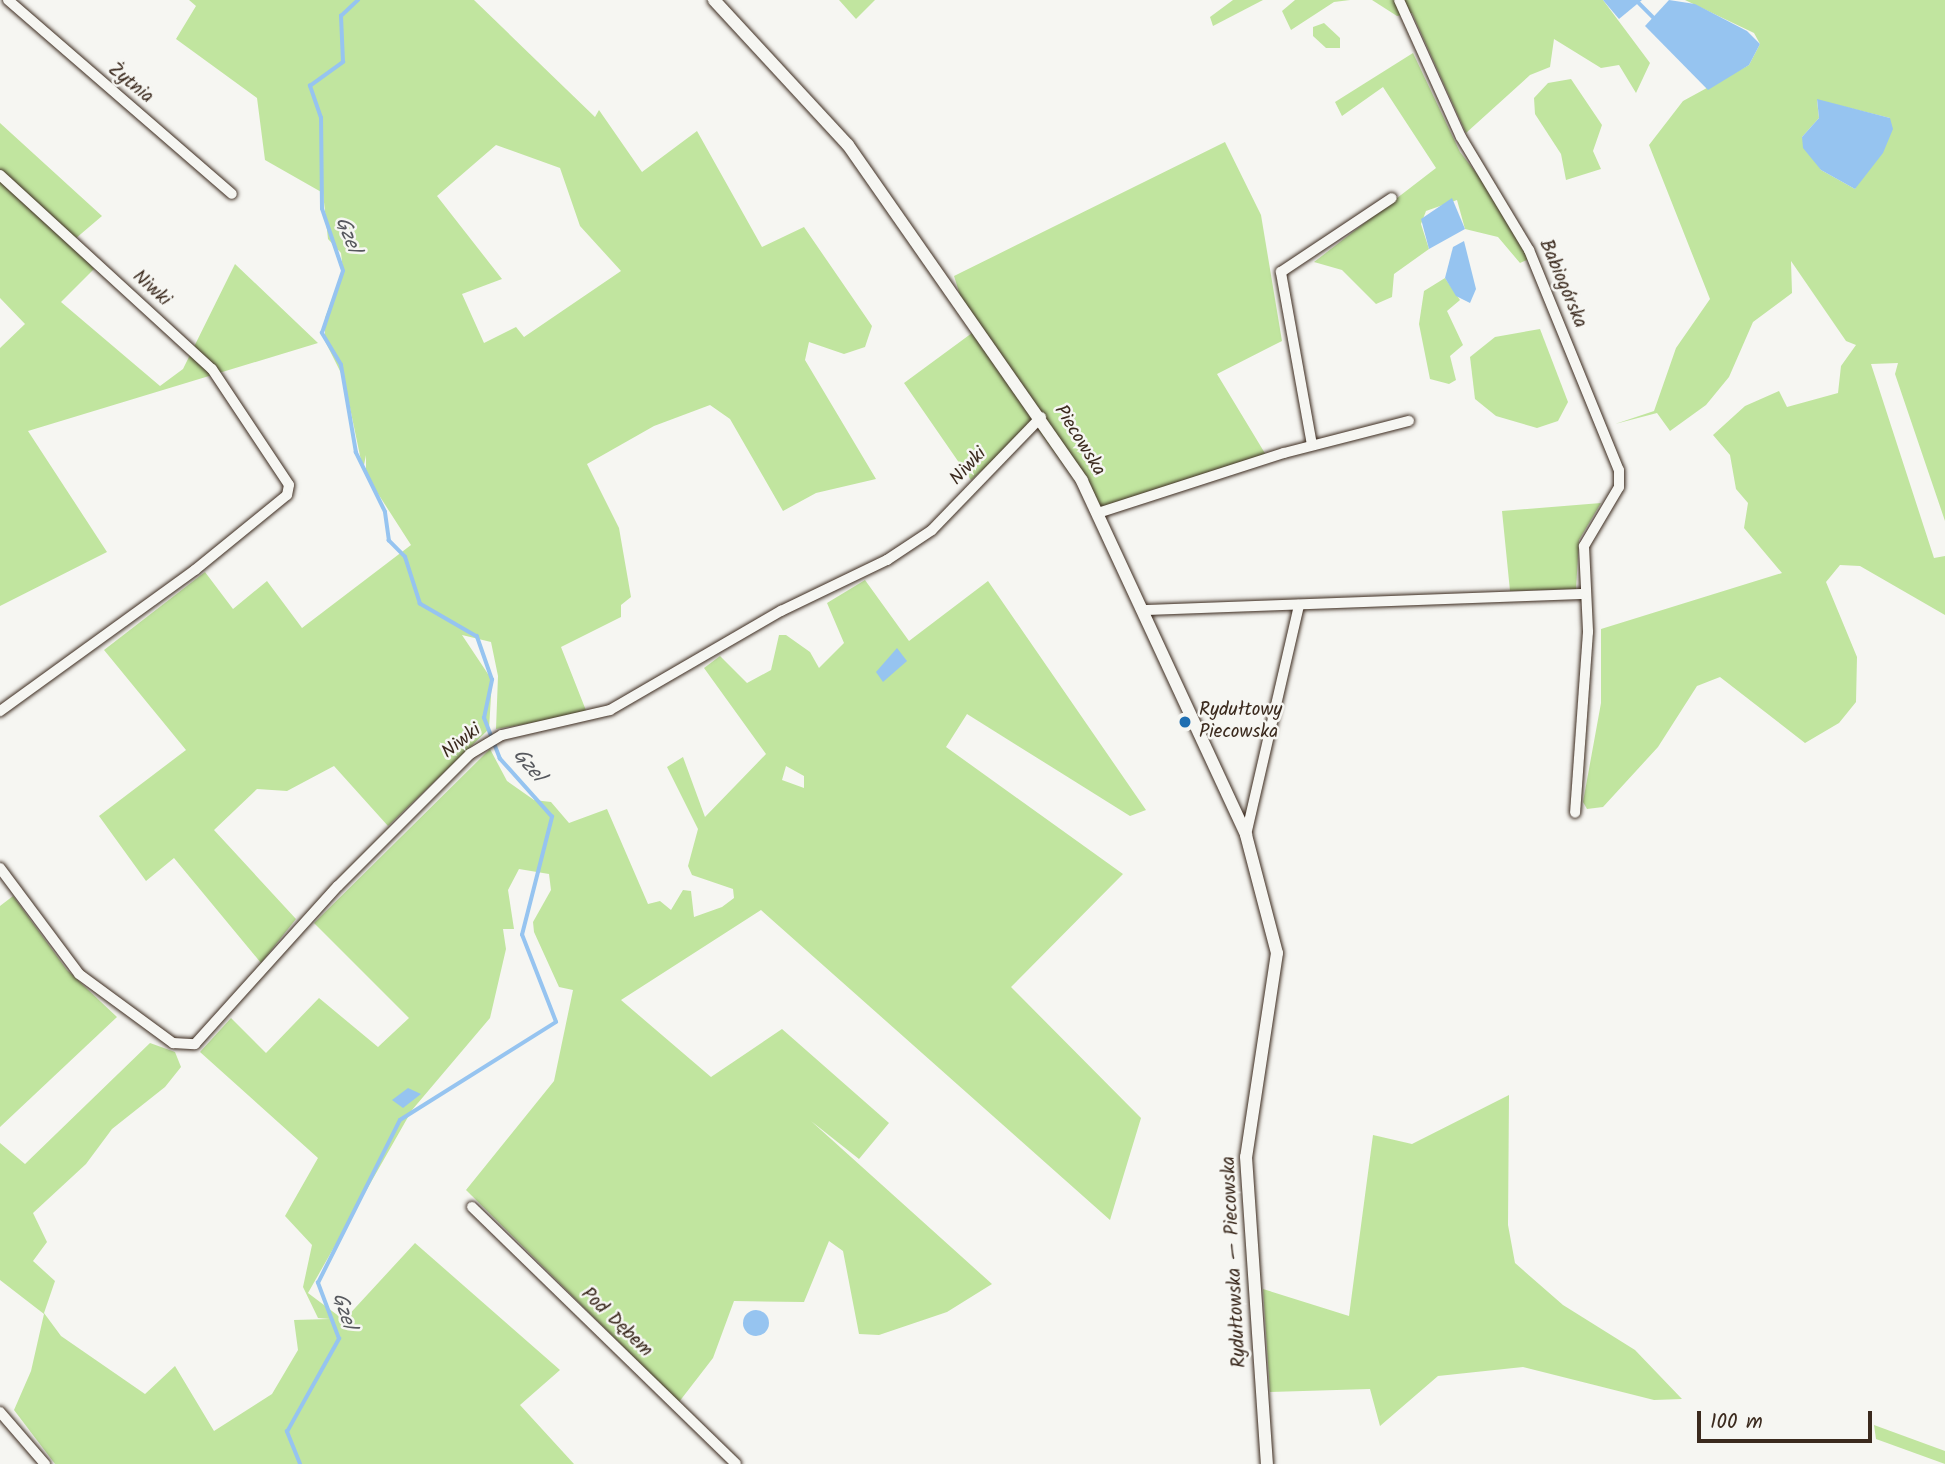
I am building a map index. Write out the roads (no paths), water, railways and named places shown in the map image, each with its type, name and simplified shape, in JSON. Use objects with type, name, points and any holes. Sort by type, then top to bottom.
[{"type":"street","name":"Żytnia","points":[[8,0],[232,194]]},
{"type":"street","name":"Piecowska","points":[[714,0],[848,145],[1041,416],[1098,513],[1145,610],[1246,835],[1271,912],[1277,977]]},
{"type":"street","name":"Babiogórska","points":[[1399,0],[1461,137],[1528,250],[1619,470],[1619,487],[1584,545],[1583,594],[1588,632],[1575,813]]},
{"type":"street","name":"Niwki","points":[[0,175],[212,369],[289,485],[287,495],[195,570],[0,711]]},
{"type":"street","points":[[1311,445],[1281,272],[1392,198]]},
{"type":"street","name":"Niwki","points":[[0,868],[79,974],[184,1048],[207,1034],[362,861],[486,742],[502,735],[610,710],[781,611],[887,560],[932,530],[1041,416]]},
{"type":"street","points":[[1098,513],[1311,445],[1409,421]]},
{"type":"street","points":[[1145,610],[1583,594]]},
{"type":"street","points":[[1246,835],[1298,605]]},
{"type":"street","name":"Rydułtowska — Piecowska","points":[[1266,1464],[1247,1157],[1277,977]]},
{"type":"street","name":"Pod Dębem","points":[[472,1207],[736,1464]]},
{"type":"street","points":[[0,1412],[45,1464]]},
{"type":"water","points":[[1603,0],[1642,0],[1619,19]]},
{"type":"water","points":[[1669,0],[1695,4],[1747,31],[1760,44],[1749,65],[1708,90],[1645,26]]},
{"type":"water","points":[[1817,99],[1890,118],[1893,129],[1883,153],[1855,189],[1821,170],[1803,148],[1802,137],[1819,118]]},
{"type":"water","points":[[1452,198],[1465,229],[1429,249],[1421,219]]},
{"type":"water","points":[[1464,241],[1476,289],[1470,303],[1456,296],[1445,278],[1453,247]]},
{"type":"water","points":[[897,648],[907,661],[883,682],[876,672]]},
{"type":"water","points":[[408,1088],[421,1094],[403,1108],[392,1100]]},
{"type":"water","points":[[756,1310],[765,1314],[769,1323],[765,1332],[756,1336],[747,1332],[743,1323],[747,1314]]},
{"type":"waterway","name":"Gzel","points":[[300,1464],[287,1432],[339,1339],[318,1283],[400,1120],[556,1022],[522,935],[552,817],[500,759],[484,718],[492,680],[477,637],[420,604],[405,557],[389,541],[385,512],[356,453],[341,365],[322,333],[343,271],[322,209],[321,118],[310,86],[343,62],[341,16],[358,0]]},
{"type":"waterway","points":[[1639,3],[1653,17]]},
{"type":"place","name":"Rydułtowy Piecowska","points":[[1185,722]]}]
